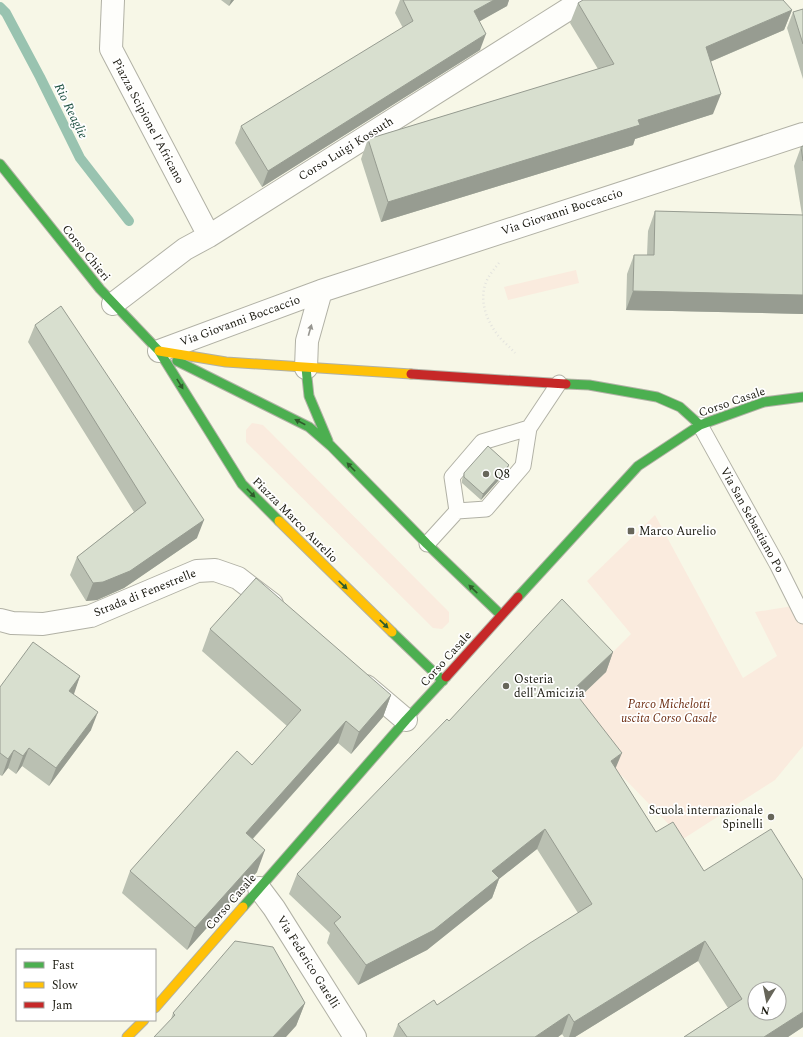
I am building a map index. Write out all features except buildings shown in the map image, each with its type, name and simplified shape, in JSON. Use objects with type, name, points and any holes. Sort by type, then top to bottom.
[{"type":"main road","name":"Corso Chieri","points":[[0,164],[113,304],[159,351]]},
{"type":"main road","points":[[159,351],[226,362],[589,385],[657,397],[680,407],[700,425]]},
{"type":"main road","points":[[159,351],[309,427],[331,446],[427,544],[501,616]]},
{"type":"main road","name":"Piazza Marco Aurelio","points":[[159,351],[242,484],[443,681]]},
{"type":"main road","points":[[306,368],[309,396],[331,446]]},
{"type":"main road","name":"Corso Casale","points":[[156,1007],[406,720],[638,466],[700,425],[764,402],[797,396],[803,397]]},
{"type":"main road","points":[[127,1037],[143,1021]]},
{"type":"street","name":"Piazza Scipione l'Africano","points":[[113,0],[111,49],[209,236]]},
{"type":"street","name":"Corso Luigi Kossuth","points":[[113,304],[185,249],[209,236],[583,0]]},
{"type":"street","name":"Via Giovanni Boccaccio","points":[[159,351],[321,291],[803,134]]},
{"type":"street","name":"Via Giovanni Boccaccio","points":[[306,368],[307,341],[321,291]]},
{"type":"street","name":"Strada di Fenestrelle","points":[[0,620],[12,623],[43,624],[90,616],[197,571],[215,570],[238,578],[262,595],[285,615]]},
{"type":"street","points":[[353,675],[406,720]]},
{"type":"street","name":"Via Federico Garelli","points":[[259,888],[274,908],[355,1037]]},
{"type":"lane","points":[[427,544],[457,511],[486,509],[523,466],[529,428],[559,383]]},
{"type":"lane","name":"Via San Sebastiano Po","points":[[700,425],[777,564],[803,616]]},
{"type":"lane","points":[[457,511],[452,478],[482,442],[529,428]]},
{"type":"path","points":[[518,227],[501,259],[488,279],[482,300],[487,318],[498,336],[540,382]]},
{"type":"green space","points":[[576,270],[579,283],[508,300],[504,287]]},
{"type":"green space","points":[[252,423],[263,425],[449,612],[449,622],[442,629],[433,628],[246,442],[246,430]]},
{"type":"green space","name":"Parco Michelotti uscita Corso Casale","points":[[655,515],[743,678],[777,656],[755,612],[799,605],[803,621],[803,746],[775,780],[683,839],[621,775],[604,786],[574,691],[631,634],[587,581]]},
{"type":"waterway","name":"Rio Reaglie","points":[[0,7],[6,13],[40,77],[80,158],[129,221]]},
{"type":"traffic: fast","points":[[0,164],[100,289],[159,351],[242,484],[279,521]]},
{"type":"traffic: fast","points":[[177,361],[309,427],[331,446],[427,544],[501,615]]},
{"type":"traffic: fast","points":[[306,368],[309,396],[328,441]]},
{"type":"traffic: fast","points":[[566,384],[589,385],[657,397],[680,407],[700,425]]},
{"type":"traffic: fast","points":[[518,597],[638,466],[700,425],[764,402],[803,397]]},
{"type":"traffic: fast","points":[[392,632],[443,681]]},
{"type":"traffic: fast","points":[[243,907],[406,720],[446,677]]},
{"type":"traffic: slow","points":[[159,351],[226,362],[411,374]]},
{"type":"traffic: slow","points":[[279,521],[392,632]]},
{"type":"traffic: slow","points":[[156,1007],[243,907]]},
{"type":"traffic: slow","points":[[127,1037],[143,1021]]},
{"type":"traffic: jam","points":[[411,374],[566,384]]},
{"type":"traffic: jam","points":[[446,677],[518,597]]},
{"type":"place","name":"Q8","points":[[486,474]]},
{"type":"place","name":"Marco Aurelio","points":[[631,531]]},
{"type":"place","name":"Osteria dell'Amicizia","points":[[506,686]]},
{"type":"place","name":"Scuola internazionale Spinelli","points":[[771,817]]}]
